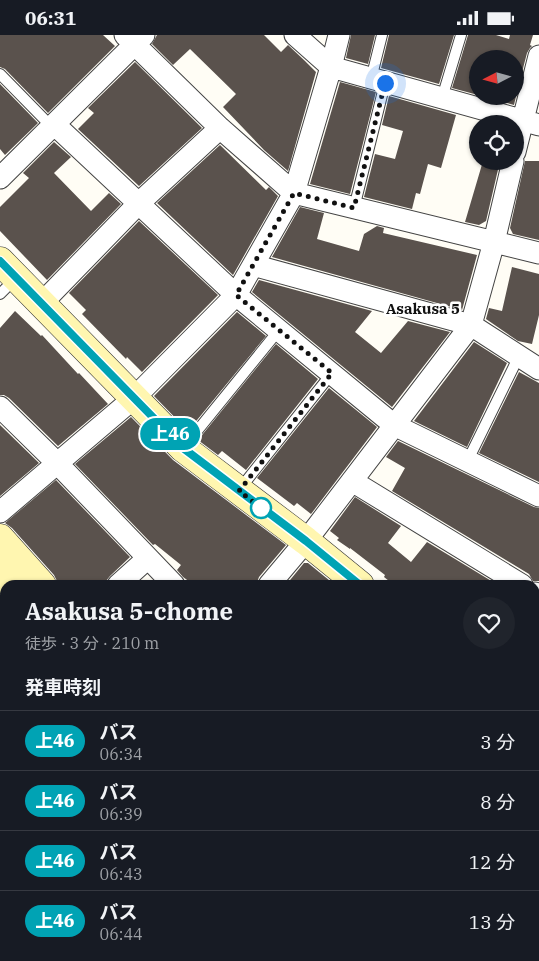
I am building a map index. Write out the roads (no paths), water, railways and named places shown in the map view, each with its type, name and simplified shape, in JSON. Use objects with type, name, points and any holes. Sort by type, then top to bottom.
[{"type":"street","points":[[295,35],[331,67],[531,123]]},
{"type":"street","points":[[0,512],[134,398],[236,295],[294,193],[339,35]]},
{"type":"street","points":[[0,178],[135,38],[220,128],[294,193],[539,253]]},
{"type":"street","points":[[524,136],[531,123],[539,56]]},
{"type":"street","points":[[54,124],[236,295],[394,425],[539,495]]},
{"type":"street","points":[[42,303],[139,203],[220,128]]},
{"type":"street","points":[[273,580],[306,541],[471,325],[494,242],[511,170]]},
{"type":"street","points":[[253,265],[471,325],[539,369]]},
{"type":"street","points":[[5,277],[42,303],[183,448],[306,541],[354,580]]},
{"type":"street","points":[[0,407],[57,463],[169,580]]},
{"type":"street","points":[[352,481],[514,580]]},
{"type":"street","points":[[0,537],[38,580]]},
{"type":"street","points":[[123,580],[148,557]]},
{"type":"lane","points":[[354,208],[378,81],[382,35]]},
{"type":"lane","points":[[442,98],[460,35]]},
{"type":"lane","points":[[0,74],[45,120],[54,124]]},
{"type":"lane","points":[[183,448],[279,330]]},
{"type":"lane","points":[[468,460],[519,356]]},
{"type":"lane","points":[[239,491],[332,373]]},
{"type":"district","name":"Asakusa 5","points":[[423,308]]}]
